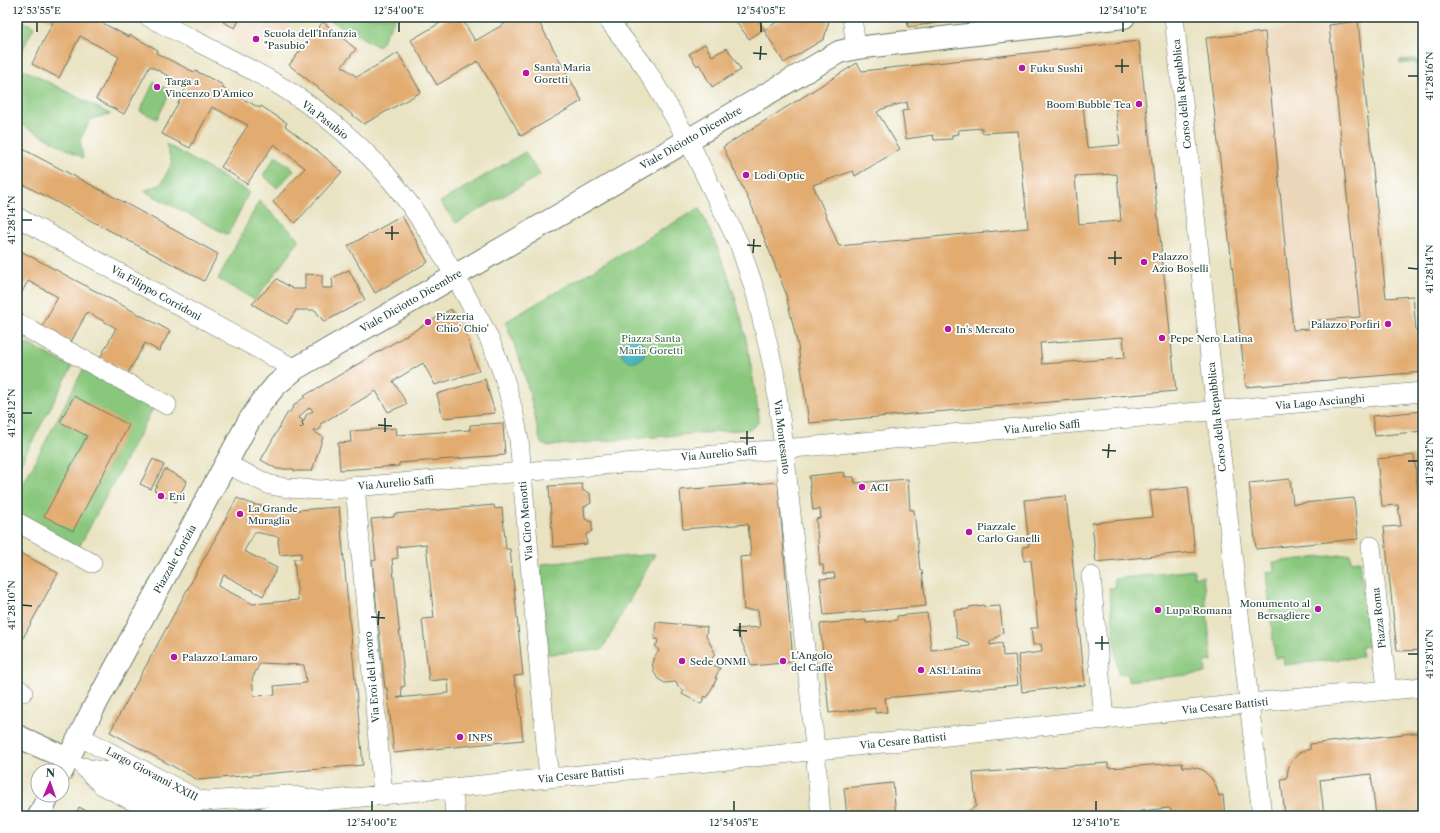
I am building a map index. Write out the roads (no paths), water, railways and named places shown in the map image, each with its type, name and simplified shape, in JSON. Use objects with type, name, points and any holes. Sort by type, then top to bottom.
[{"type":"main road","name":"Viale Diciotto Dicembre","points":[[295,369],[839,52],[856,48],[1124,17]]},
{"type":"main road","name":"Piazzale Gorizia","points":[[72,766],[80,736],[249,421],[276,385],[295,369]]},
{"type":"main road","points":[[17,736],[72,766]]},
{"type":"main road","points":[[39,816],[45,803]]},
{"type":"street","name":"Via Pasubio","points":[[149,17],[270,80],[299,99],[349,138],[385,173],[424,223],[454,276]]},
{"type":"street","name":"Via Montesanto","points":[[606,17],[645,67],[688,140],[740,246],[756,294],[774,371],[784,448],[816,750],[821,816]]},
{"type":"street","points":[[852,17],[856,48]]},
{"type":"street","name":"Corso della Repubblica","points":[[1174,17],[1216,412],[1262,816]]},
{"type":"street","name":"Via Filippo Corridoni","points":[[17,217],[295,369]]},
{"type":"street","name":"Via Ciro Menotti","points":[[454,276],[490,340],[504,375],[515,417],[522,471],[549,778]]},
{"type":"street","points":[[17,323],[167,405]]},
{"type":"street","name":"Via Lago Ascianghi","points":[[1216,412],[1423,392]]},
{"type":"street","name":"Via Aurelio Saffi","points":[[226,464],[270,485],[287,488],[321,490],[784,448],[1216,412]]},
{"type":"street","name":"Via Eroi del Lavoro","points":[[355,486],[383,796]]},
{"type":"street","points":[[17,522],[92,563]]},
{"type":"street","name":"Piazza Roma","points":[[1371,546],[1387,689]]},
{"type":"street","points":[[1091,576],[1104,720]]},
{"type":"street","name":"Via Cesare Battisti","points":[[383,796],[1387,689],[1423,687]]},
{"type":"street","name":"Largo Giovanni XXIII","points":[[80,736],[199,800],[208,802],[288,795],[323,801],[383,796]]},
{"type":"street","points":[[72,766],[102,785],[162,816]]},
{"type":"street","name":"Largo Giovanni XXIII","points":[[72,766],[109,772],[194,816]]},
{"type":"street","points":[[453,788],[455,816]]},
{"type":"street","name":"Largo Giovanni XXIII","points":[[266,816],[293,815],[323,801]]},
{"type":"water","points":[[633,338],[641,342],[645,350],[641,358],[633,362],[625,358],[621,350],[625,342]]},
{"type":"place","name":"Scuola dell'Infanzia \"Pasubio\"","points":[[256,39]]},
{"type":"place","name":"Fuku Sushi","points":[[1022,68]]},
{"type":"place","name":"Santa Maria Goretti","points":[[526,73]]},
{"type":"place","name":"Targa a Vincenzo D'Amico","points":[[157,87]]},
{"type":"place","name":"Boom Bubble Tea","points":[[1139,104]]},
{"type":"place","name":"Lodi Optic","points":[[746,175]]},
{"type":"place","name":"Palazzo Azio Boselli","points":[[1144,262]]},
{"type":"place","name":"Pizzeria Chio' Chio'","points":[[428,322]]},
{"type":"place","name":"Palazzo Porfiri","points":[[1388,324]]},
{"type":"place","name":"In's Mercato","points":[[948,329]]},
{"type":"place","name":"Pepe Nero Latina","points":[[1162,338]]},
{"type":"place","name":"ACI","points":[[862,487]]},
{"type":"place","name":"Eni","points":[[161,496]]},
{"type":"place","name":"La Grande Muraglia","points":[[240,514]]},
{"type":"place","name":"Piazzale Carlo Ganelli","points":[[969,532]]},
{"type":"place","name":"Monumento al Bersagliere","points":[[1318,609]]},
{"type":"place","name":"Lupa Romana","points":[[1158,610]]},
{"type":"place","name":"Palazzo Lamaro","points":[[174,657]]},
{"type":"place","name":"Sede ONMI","points":[[682,661]]},
{"type":"place","name":"L'Angolo del Caffè","points":[[783,661]]},
{"type":"place","name":"ASL Latina","points":[[921,670]]},
{"type":"place","name":"INPS","points":[[460,737]]},
{"type":"park label","name":"Piazza Santa Maria Goretti","points":[[651,344]]}]
